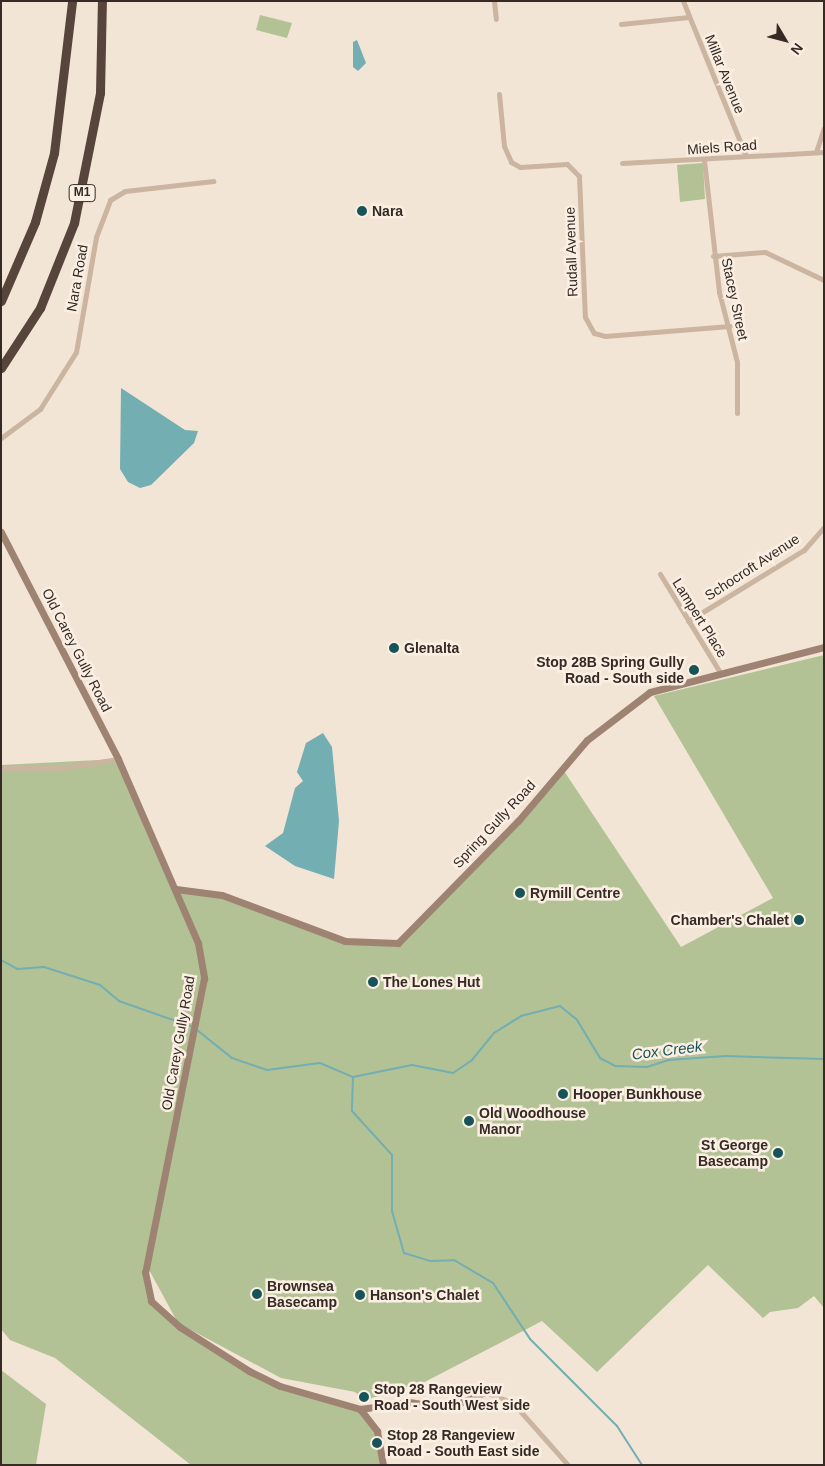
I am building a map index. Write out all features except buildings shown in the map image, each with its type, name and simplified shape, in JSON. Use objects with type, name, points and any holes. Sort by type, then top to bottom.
[{"type":"highway","points":[[1,301],[35,222],[54,153],[72,1]]},
{"type":"highway","name":"M1","points":[[1,368],[40,308],[74,223],[100,93],[102,1]]},
{"type":"main road","name":"Old Carey Gully Road","points":[[1,532],[118,759],[198,943],[204,978],[195,1034],[145,1272],[151,1301],[180,1327],[249,1371],[280,1386],[360,1409]]},
{"type":"main road","name":"Spring Gully Road","points":[[176,889],[222,895],[345,941],[398,943],[518,821],[587,740],[650,692],[824,647]]},
{"type":"main road","points":[[383,1465],[377,1431],[360,1409],[409,1402],[448,1408],[485,1392]]},
{"type":"street","points":[[494,1],[496,19]]},
{"type":"street","name":"Millar Avenue","points":[[683,1],[746,156]]},
{"type":"street","points":[[621,24],[689,17]]},
{"type":"street","name":"Rudall Avenue","points":[[499,94],[504,146],[511,162],[520,167],[567,164],[579,176],[585,317],[594,333],[605,336],[730,326]]},
{"type":"street","points":[[816,152],[824,128]]},
{"type":"street","name":"Miels Road","points":[[622,163],[824,152]]},
{"type":"street","name":"Stacey Street","points":[[704,160],[713,256],[737,362],[737,413]]},
{"type":"street","name":"Nara Road","points":[[1,438],[40,409],[76,352],[96,237],[110,200],[125,192],[213,181]]},
{"type":"street","points":[[713,256],[765,252],[824,280]]},
{"type":"street","name":"Schocroft Avenue","points":[[688,621],[804,550],[824,527]]},
{"type":"street","name":"Lampert Place","points":[[660,574],[721,674]]},
{"type":"street","points":[[1,768],[59,768],[118,759]]},
{"type":"street","points":[[485,1392],[513,1404],[568,1465]]},
{"type":"green space","points":[[260,15],[292,23],[287,38],[256,30]]},
{"type":"green space","points":[[703,163],[705,199],[680,202],[677,165]]},
{"type":"green space","points":[[824,655],[824,1308],[814,1296],[798,1308],[770,1312],[763,1318],[708,1265],[597,1372],[542,1321],[415,1387],[365,1400],[355,1392],[281,1378],[178,1323],[148,1268],[151,1301],[180,1327],[280,1386],[361,1410],[377,1431],[383,1465],[191,1465],[55,1358],[10,1340],[1,1329],[1,765],[118,759],[176,889],[222,895],[345,941],[398,943],[518,821],[562,768],[681,947],[773,898],[654,696]]},
{"type":"green space","points":[[1,1370],[46,1404],[36,1465],[1,1465]]},
{"type":"water","points":[[357,40],[366,63],[358,71],[353,67],[353,42]]},
{"type":"water","points":[[121,388],[185,430],[198,431],[194,443],[151,485],[140,488],[128,482],[120,469]]},
{"type":"water","points":[[323,733],[332,747],[339,821],[334,879],[295,866],[265,846],[283,833],[295,788],[303,781],[297,772],[306,743]]},
{"type":"waterway","name":"Cox Creek","points":[[1,960],[17,969],[44,967],[100,985],[119,1001],[193,1027]]},
{"type":"waterway","name":"Cox Creek","points":[[197,1030],[232,1058],[267,1070],[320,1063],[353,1077],[412,1065],[453,1073],[472,1060],[494,1033],[521,1016],[560,1006],[577,1020],[600,1058],[615,1066],[647,1067],[668,1060],[726,1056],[824,1059]]},
{"type":"waterway","points":[[353,1077],[352,1111],[392,1155],[392,1211],[404,1253],[430,1261],[454,1260],[493,1283],[530,1339],[617,1426],[642,1465]]},
{"type":"place","name":"Nara","points":[[362,211]]},
{"type":"place","name":"Glenalta","points":[[394,648]]},
{"type":"place","name":"Stop 28B Spring Gully Road - South side","points":[[694,670]]},
{"type":"place","name":"Rymill Centre","points":[[520,893]]},
{"type":"place","name":"Chamber's Chalet","points":[[799,920]]},
{"type":"place","name":"The Lones Hut","points":[[373,982]]},
{"type":"place","name":"Hooper Bunkhouse","points":[[563,1094]]},
{"type":"place","name":"Old Woodhouse Manor","points":[[469,1121]]},
{"type":"place","name":"St George Basecamp","points":[[778,1153]]},
{"type":"place","name":"Brownsea Basecamp","points":[[257,1294]]},
{"type":"place","name":"Hanson's Chalet","points":[[360,1295]]},
{"type":"place","name":"Stop 28 Rangeview Road - South West side","points":[[364,1397]]},
{"type":"place","name":"Stop 28 Rangeview Road - South East side","points":[[377,1443]]}]
